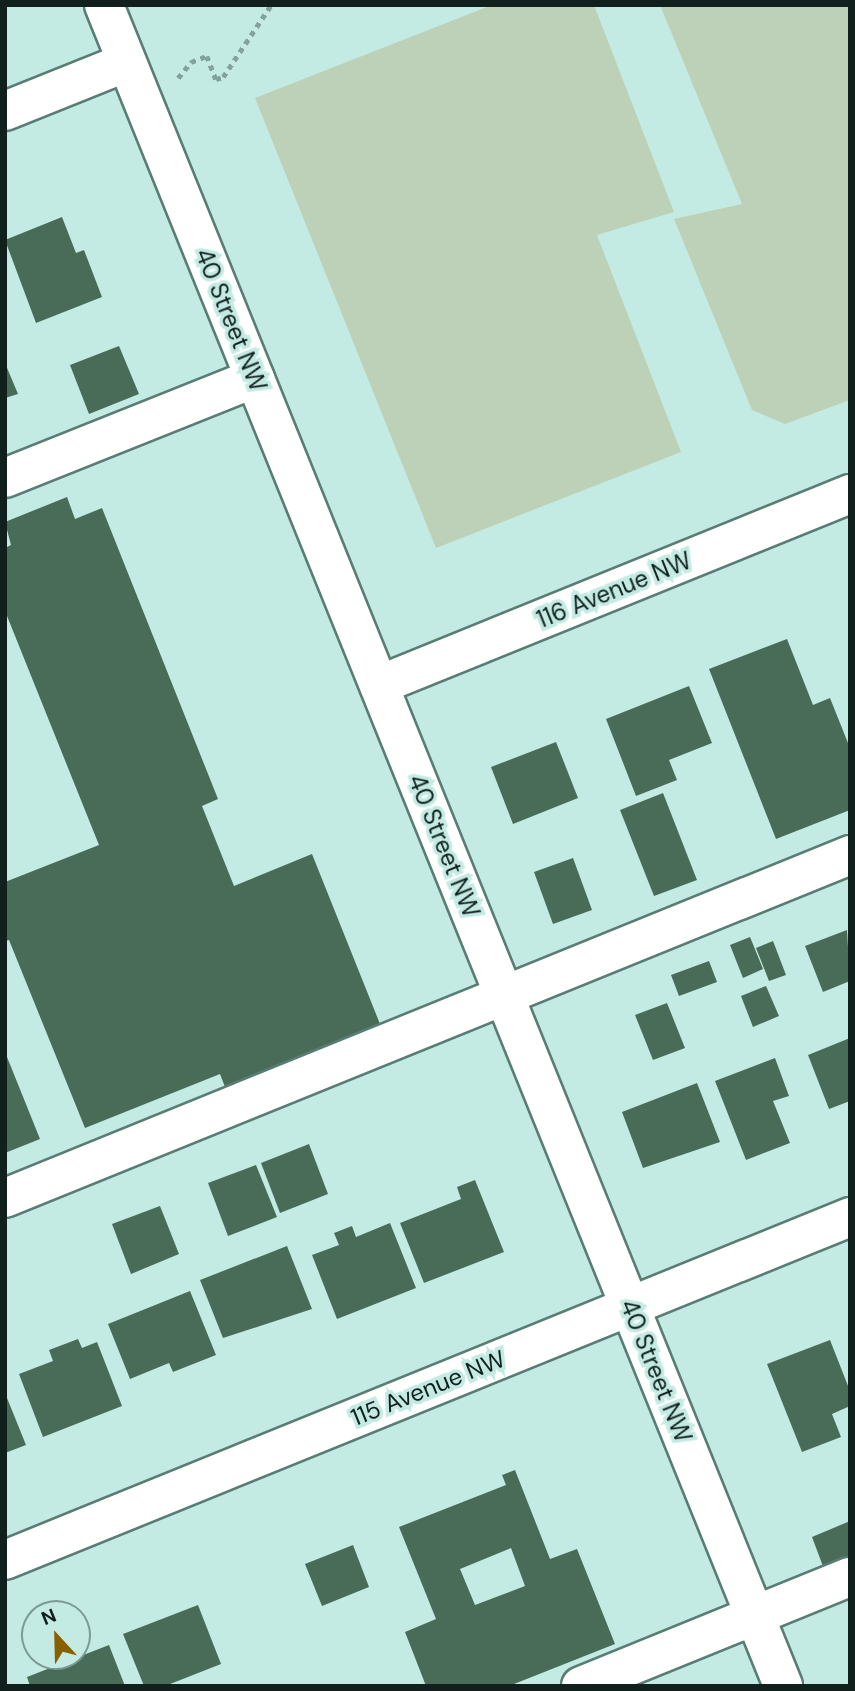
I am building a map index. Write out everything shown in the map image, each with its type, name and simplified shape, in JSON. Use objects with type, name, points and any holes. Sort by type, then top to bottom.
[{"type":"street","name":"40 Street NW","points":[[104,5],[783,1686]]},
{"type":"street","points":[[5,111],[127,62]]},
{"type":"street","points":[[5,478],[255,378]]},
{"type":"street","name":"116 Avenue NW","points":[[379,685],[850,494]]},
{"type":"street","points":[[5,1198],[505,998],[850,855]]},
{"type":"street","name":"115 Avenue NW","points":[[5,1560],[850,1217]]},
{"type":"street","points":[[582,1686],[850,1577]]},
{"type":"path","points":[[148,114],[191,62],[207,56],[216,79],[223,77],[271,5]]},
{"type":"green space","points":[[492,5],[594,5],[674,212],[597,235],[681,452],[436,548],[255,98]]},
{"type":"green space","points":[[660,5],[850,5],[850,400],[785,424],[752,410],[674,219],[742,204]]},
{"type":"building","points":[[62,217],[76,253],[84,250],[102,297],[36,323],[5,240]]},
{"type":"building","points":[[119,346],[139,394],[89,414],[70,365]]},
{"type":"building","points":[[5,363],[18,394],[5,398]]},
{"type":"building","points":[[67,497],[75,519],[102,508],[218,799],[202,806],[234,886],[312,854],[380,1024],[225,1087],[220,1074],[85,1128],[9,940],[5,941],[5,882],[99,845],[5,611],[5,548],[11,545],[5,522]]},
{"type":"building","points":[[787,639],[813,705],[830,698],[850,748],[850,810],[776,839],[709,669]]},
{"type":"building","points":[[689,686],[712,743],[669,760],[677,780],[636,796],[606,719]]},
{"type":"building","points":[[556,742],[578,798],[513,824],[491,767]]},
{"type":"building","points":[[663,793],[697,880],[654,896],[620,810]]},
{"type":"building","points":[[573,858],[592,910],[553,924],[534,872]]},
{"type":"building","points":[[847,930],[850,981],[823,992],[805,946]]},
{"type":"building","points":[[750,937],[763,969],[743,978],[730,945]]},
{"type":"building","points":[[773,941],[786,975],[769,981],[756,948]]},
{"type":"building","points":[[709,961],[717,982],[679,996],[671,975]]},
{"type":"building","points":[[766,986],[779,1016],[753,1027],[741,996]]},
{"type":"building","points":[[667,1003],[685,1048],[653,1060],[635,1015]]},
{"type":"building","points":[[850,1038],[850,1101],[829,1109],[808,1055]]},
{"type":"building","points":[[5,1052],[40,1139],[5,1153]]},
{"type":"building","points":[[775,1058],[789,1096],[773,1101],[790,1143],[746,1160],[715,1081]]},
{"type":"building","points":[[697,1083],[720,1142],[643,1168],[622,1112]]},
{"type":"building","points":[[309,1144],[328,1194],[280,1213],[261,1163]]},
{"type":"building","points":[[256,1165],[277,1217],[228,1236],[208,1183]]},
{"type":"building","points":[[475,1180],[504,1252],[424,1283],[400,1223],[461,1199],[457,1187]]},
{"type":"building","points":[[160,1206],[179,1254],[131,1274],[112,1224]]},
{"type":"building","points":[[390,1223],[416,1288],[337,1319],[312,1255],[339,1245],[334,1233],[352,1226],[356,1237]]},
{"type":"building","points":[[287,1246],[312,1309],[223,1338],[200,1280]]},
{"type":"building","points":[[190,1291],[216,1355],[173,1372],[169,1363],[130,1379],[108,1324]]},
{"type":"building","points":[[78,1339],[82,1348],[97,1342],[122,1406],[43,1437],[19,1374],[53,1361],[49,1350]]},
{"type":"building","points":[[830,1340],[850,1391],[850,1406],[832,1414],[841,1437],[802,1452],[767,1364]]},
{"type":"building","points":[[5,1393],[26,1445],[5,1453]]},
{"type":"building","points":[[515,1470],[550,1559],[577,1549],[615,1644],[509,1686],[426,1686],[405,1632],[436,1619],[399,1527],[506,1485],[502,1475]],"holes":[[[511,1548],[525,1586],[475,1605],[460,1569]]]},
{"type":"building","points":[[850,1521],[850,1559],[824,1569],[812,1537]]},
{"type":"building","points":[[353,1545],[369,1587],[322,1606],[305,1564]]},
{"type":"building","points":[[198,1605],[221,1664],[165,1686],[144,1686],[123,1634]]},
{"type":"building","points":[[109,1645],[125,1686],[30,1686],[27,1677],[45,1670],[91,1670],[91,1652]]}]
